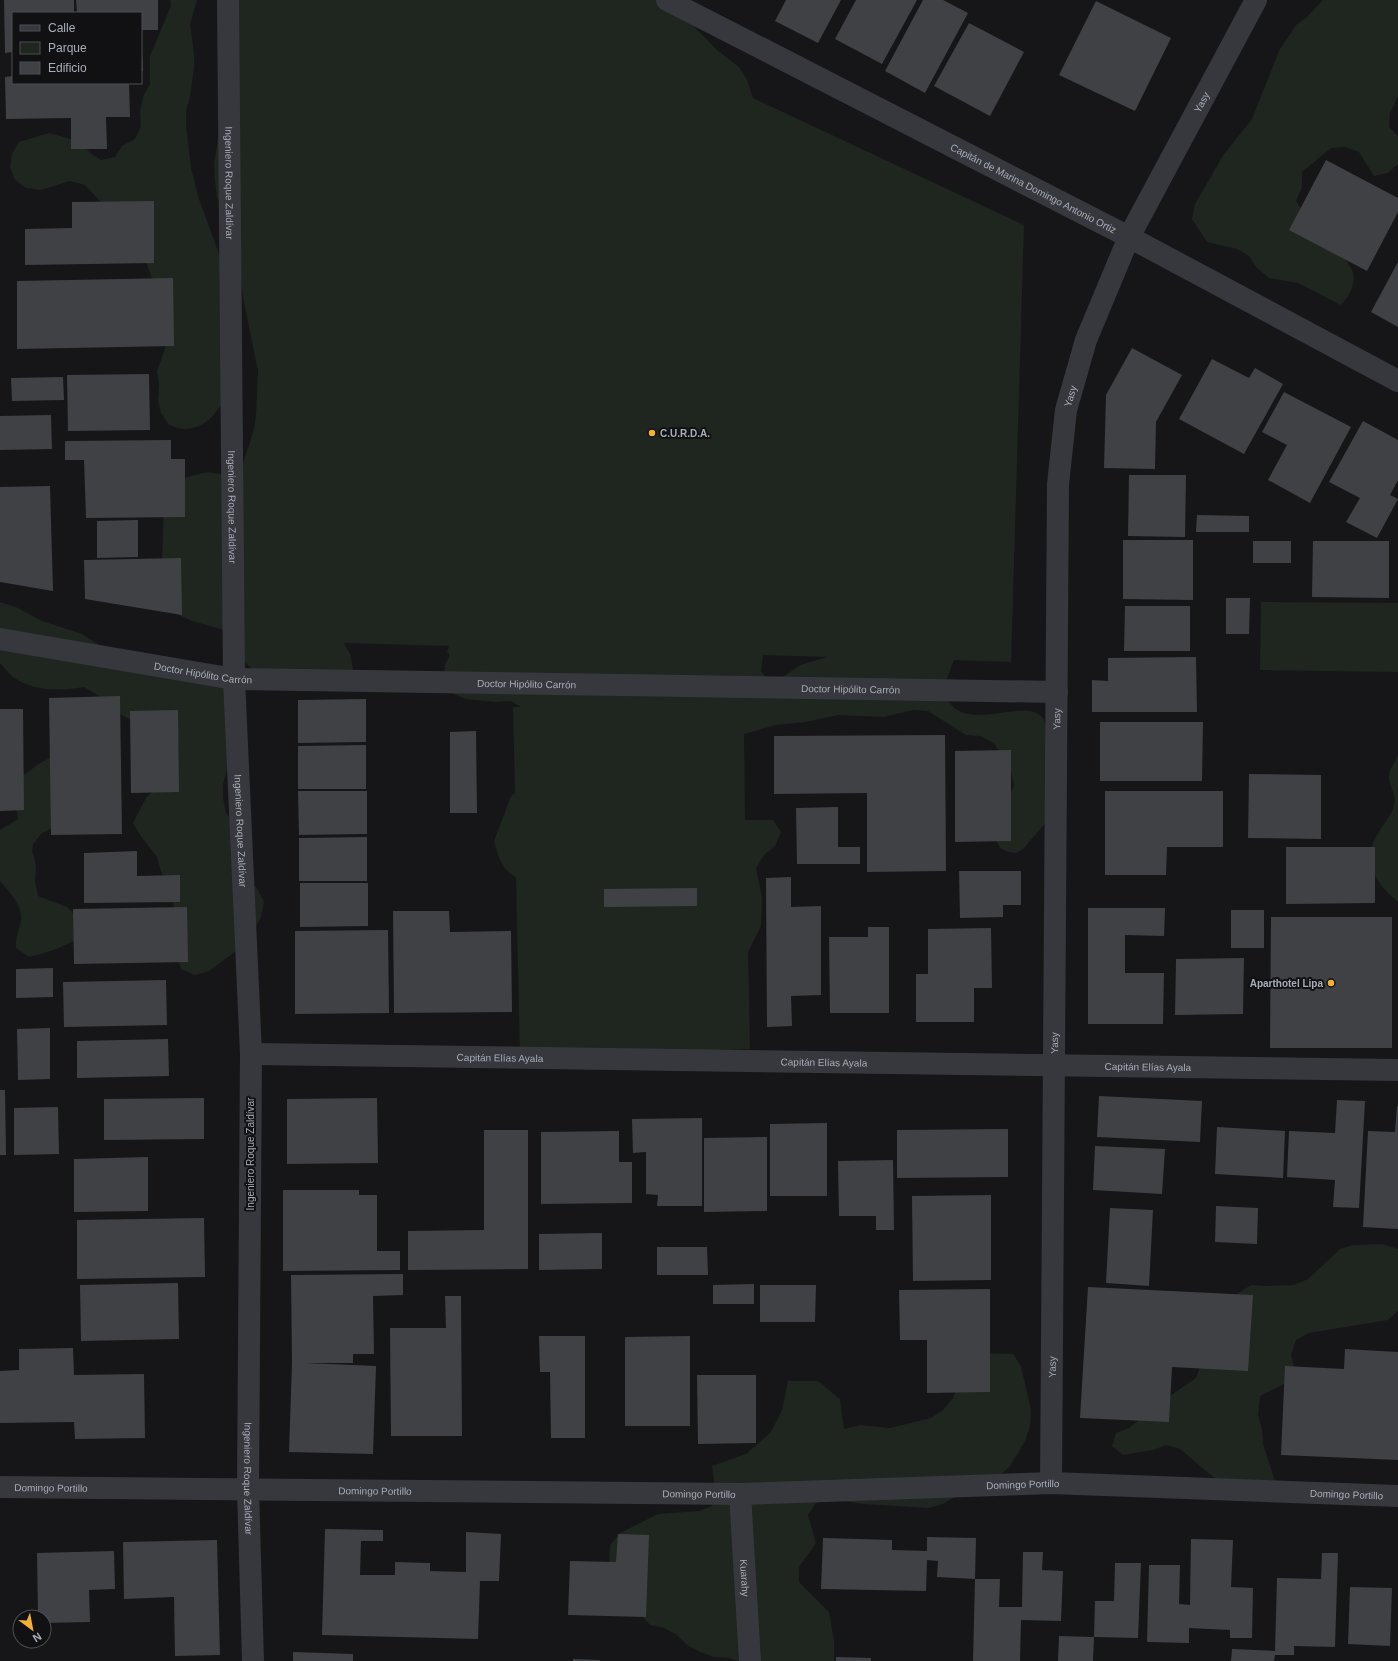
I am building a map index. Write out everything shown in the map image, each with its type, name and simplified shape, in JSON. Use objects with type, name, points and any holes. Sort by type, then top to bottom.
[{"type":"street","name":"Ingeniero Roque Zaldívar","points":[[228,0],[234,679],[251,1054],[248,1489],[253,1661]]},
{"type":"street","name":"Capitán de Marina Domingo Antonio Ortiz","points":[[668,0],[1129,237],[1398,381]]},
{"type":"street","name":"Yasy","points":[[1051,1483],[1058,484],[1066,410],[1086,340],[1129,237],[1256,0]]},
{"type":"street","name":"Doctor Hipólito Carrón","points":[[0,639],[234,679],[1057,692]]},
{"type":"street","name":"Capitán Elías Ayala","points":[[251,1054],[1398,1070]]},
{"type":"street","name":"Domingo Portillo","points":[[0,1487],[740,1494],[1051,1483],[1398,1496]]},
{"type":"street","name":"Kuarahy","points":[[740,1494],[750,1661]]},
{"type":"green space","points":[[170,0],[197,0],[190,24],[194,53],[194,68],[190,97],[186,111],[186,126],[191,168],[199,199],[223,265],[227,394],[220,407],[205,423],[192,428],[184,429],[169,425],[161,413],[158,400],[159,385],[157,371],[172,329],[172,313],[151,276],[138,237],[116,218],[85,185],[70,181],[41,190],[26,188],[15,180],[10,167],[12,154],[19,142],[49,133],[81,142],[90,153],[101,160],[115,157],[122,146],[135,139],[141,126],[140,112],[143,97],[150,84],[150,56],[171,6]]},
{"type":"green space","name":"C.U.R.D.A.","points":[[223,0],[658,0],[676,8],[717,50],[739,67],[747,80],[753,98],[1024,225],[1011,662],[954,660],[946,680],[944,693],[945,697],[950,703],[959,711],[970,714],[983,715],[1024,711],[1034,712],[1044,719],[1054,813],[1023,849],[1016,853],[1008,852],[1000,848],[997,842],[997,835],[1000,821],[1014,785],[1011,771],[994,743],[980,736],[966,735],[928,711],[913,710],[884,717],[838,715],[806,722],[776,725],[744,734],[745,820],[773,820],[781,832],[775,846],[764,855],[756,868],[762,898],[761,926],[748,952],[750,1049],[520,1055],[516,878],[504,868],[494,841],[511,796],[515,793],[513,707],[521,707],[511,701],[496,702],[465,699],[452,693],[445,676],[445,665],[449,657],[449,653],[447,652],[449,646],[344,643],[350,654],[353,669],[334,681],[260,675],[243,661],[231,632],[192,621],[177,614],[162,560],[164,508],[181,482],[187,477],[208,472],[230,476],[241,470],[254,429],[256,415],[258,371],[243,297],[239,253],[217,197],[214,163],[219,134]],"holes":[[[763,655],[827,657],[800,665],[783,677],[769,682],[761,671]]]},
{"type":"green space","points":[[1323,0],[1398,0],[1398,96],[1390,113],[1389,127],[1398,136],[1398,164],[1388,173],[1374,176],[1359,152],[1345,147],[1331,148],[1302,172],[1302,187],[1296,201],[1316,230],[1332,249],[1346,260],[1353,271],[1354,277],[1352,287],[1341,305],[1298,283],[1269,278],[1257,268],[1249,256],[1237,249],[1207,242],[1192,219],[1195,204],[1224,154],[1252,119],[1280,49],[1296,25],[1307,17]]},
{"type":"green space","points":[[0,602],[16,607],[42,621],[82,634],[107,650],[228,687],[236,757],[227,770],[223,784],[223,798],[226,812],[241,837],[242,867],[258,890],[264,902],[261,917],[247,943],[209,971],[195,975],[181,969],[177,955],[178,926],[172,898],[157,857],[140,835],[133,823],[146,798],[156,788],[138,721],[127,718],[115,711],[112,704],[84,687],[57,690],[38,688],[21,682],[9,674],[0,663]]},
{"type":"green space","points":[[1261,602],[1398,603],[1398,672],[1260,670]]},
{"type":"green space","points":[[56,755],[63,823],[42,833],[33,844],[32,851],[36,865],[35,881],[38,896],[67,907],[80,924],[78,938],[54,950],[29,957],[16,948],[17,934],[21,920],[20,909],[0,881],[0,830],[18,819],[17,811],[13,805],[21,777],[40,763]]},
{"type":"green space","points":[[1398,756],[1398,902],[1388,893],[1376,878],[1370,856],[1374,840],[1393,809],[1395,801],[1389,779],[1389,773]]},
{"type":"green space","points":[[1382,1244],[1398,1249],[1398,1311],[1388,1320],[1309,1333],[1296,1340],[1291,1355],[1295,1370],[1288,1382],[1260,1396],[1258,1415],[1262,1429],[1263,1444],[1276,1484],[1237,1497],[1180,1449],[1166,1445],[1153,1450],[1123,1455],[1112,1446],[1116,1433],[1129,1428],[1161,1402],[1196,1378],[1230,1302],[1240,1292],[1251,1285],[1294,1285],[1308,1279],[1340,1249],[1353,1245]]},
{"type":"green space","points":[[981,1353],[1013,1354],[1021,1366],[1031,1410],[1030,1426],[1025,1441],[1010,1466],[999,1477],[970,1488],[943,1504],[929,1508],[863,1504],[832,1499],[816,1503],[808,1515],[816,1543],[799,1567],[799,1582],[829,1612],[834,1641],[834,1661],[739,1661],[729,1658],[714,1657],[687,1645],[677,1635],[664,1628],[650,1625],[640,1614],[615,1576],[609,1562],[610,1545],[620,1533],[658,1514],[699,1511],[712,1506],[714,1481],[712,1466],[746,1454],[771,1432],[782,1410],[788,1381],[818,1381],[840,1399],[844,1429],[861,1425],[890,1428],[931,1418],[943,1410],[953,1398],[958,1384]]},
{"type":"building","points":[[4,0],[74,0],[74,12],[12,12],[12,52],[5,53]]},
{"type":"building","points":[[76,0],[158,0],[158,30],[142,30],[142,12],[77,12]]},
{"type":"building","points":[[786,0],[841,0],[818,43],[775,21]]},
{"type":"building","points":[[856,0],[917,0],[882,64],[835,39]]},
{"type":"building","points":[[923,0],[943,0],[968,13],[925,93],[885,71]]},
{"type":"building","points":[[1096,1],[1171,38],[1135,111],[1059,75]]},
{"type":"building","points":[[969,23],[1024,52],[990,116],[934,86]]},
{"type":"building","points":[[12,76],[12,84],[129,84],[130,117],[106,117],[107,149],[71,149],[71,118],[6,119],[5,77]]},
{"type":"building","points":[[1326,160],[1398,198],[1398,212],[1367,271],[1289,230]]},
{"type":"building","points":[[154,201],[154,263],[25,265],[25,229],[72,228],[72,202]]},
{"type":"building","points":[[1398,262],[1398,327],[1371,312]]},
{"type":"building","points":[[173,278],[174,346],[17,349],[17,281]]},
{"type":"building","points":[[1132,348],[1182,375],[1156,422],[1155,469],[1104,468],[1106,395]]},
{"type":"building","points":[[1212,359],[1249,378],[1255,368],[1283,384],[1244,454],[1179,419]]},
{"type":"building","points":[[149,374],[150,430],[68,431],[67,375]]},
{"type":"building","points":[[63,377],[64,400],[12,401],[11,378]]},
{"type":"building","points":[[1284,392],[1351,427],[1310,503],[1268,480],[1287,445],[1262,432]]},
{"type":"building","points":[[51,415],[52,449],[0,450],[0,416]]},
{"type":"building","points":[[1363,421],[1398,440],[1398,480],[1390,495],[1398,499],[1377,538],[1346,522],[1360,498],[1329,482]]},
{"type":"building","points":[[171,440],[171,459],[185,459],[185,517],[86,518],[84,460],[65,460],[65,441]]},
{"type":"building","points":[[1129,475],[1186,475],[1185,537],[1128,536]]},
{"type":"building","points":[[50,486],[53,591],[0,582],[0,487]]},
{"type":"building","points":[[1197,515],[1249,516],[1249,532],[1196,532]]},
{"type":"building","points":[[138,520],[138,557],[97,558],[97,521]]},
{"type":"building","points":[[1123,540],[1193,540],[1193,600],[1123,599]]},
{"type":"building","points":[[1253,541],[1291,541],[1291,563],[1253,563]]},
{"type":"building","points":[[1313,541],[1389,541],[1389,598],[1312,597]]},
{"type":"building","points":[[181,558],[182,615],[85,599],[84,560]]},
{"type":"building","points":[[1226,598],[1250,598],[1249,634],[1226,634]]},
{"type":"building","points":[[1125,606],[1190,606],[1190,651],[1124,651]]},
{"type":"building","points":[[1196,657],[1197,712],[1092,712],[1092,680],[1108,681],[1108,658]]},
{"type":"building","points":[[120,696],[122,834],[51,835],[49,698]]},
{"type":"building","points":[[366,699],[366,742],[298,743],[298,700]]},
{"type":"building","points":[[0,709],[23,709],[24,810],[0,811]]},
{"type":"building","points":[[178,710],[179,792],[131,793],[130,711]]},
{"type":"building","points":[[1100,722],[1203,722],[1202,781],[1100,781]]},
{"type":"building","points":[[476,731],[477,813],[450,813],[450,732]]},
{"type":"building","points":[[945,735],[946,871],[867,872],[867,793],[774,794],[774,736]]},
{"type":"building","points":[[366,745],[366,789],[298,789],[298,746]]},
{"type":"building","points":[[1011,750],[1011,841],[955,842],[955,751]]},
{"type":"building","points":[[1249,774],[1321,775],[1321,839],[1248,838]]},
{"type":"building","points":[[298,791],[367,791],[367,834],[299,835]]},
{"type":"building","points":[[1105,791],[1223,791],[1223,847],[1167,847],[1166,875],[1105,875]]},
{"type":"building","points":[[838,807],[838,847],[860,847],[860,864],[797,864],[796,808]]},
{"type":"building","points":[[367,837],[367,881],[299,881],[299,838]]},
{"type":"building","points":[[1286,847],[1375,847],[1375,903],[1286,904]]},
{"type":"building","points":[[137,851],[137,876],[180,875],[180,902],[84,903],[84,853]]},
{"type":"building","points":[[959,871],[1021,871],[1021,905],[1003,905],[1003,917],[960,918]]},
{"type":"building","points":[[791,877],[791,907],[821,906],[821,995],[791,996],[792,1026],[767,1027],[766,878]]},
{"type":"building","points":[[300,883],[368,883],[368,926],[300,927]]},
{"type":"building","points":[[697,888],[697,906],[604,907],[604,889]]},
{"type":"building","points":[[187,907],[188,962],[74,964],[73,909]]},
{"type":"building","points":[[1088,908],[1165,908],[1164,936],[1125,935],[1125,973],[1164,973],[1163,1024],[1088,1024]]},
{"type":"building","points":[[1231,910],[1264,910],[1264,948],[1231,948]]},
{"type":"building","points":[[393,911],[449,911],[450,932],[511,931],[512,1012],[394,1013]]},
{"type":"building","name":"Aparthotel Lipa","points":[[1271,917],[1392,917],[1392,1048],[1270,1048]]},
{"type":"building","points":[[868,927],[889,927],[889,1013],[830,1013],[829,937],[868,937]]},
{"type":"building","points":[[991,928],[992,988],[974,988],[974,1022],[916,1022],[916,974],[928,974],[928,929]]},
{"type":"building","points":[[388,930],[389,1013],[295,1014],[295,931]]},
{"type":"building","points":[[1244,958],[1243,1014],[1175,1015],[1176,959]]},
{"type":"building","points":[[53,968],[53,997],[16,998],[16,969]]},
{"type":"building","points":[[166,980],[167,1025],[64,1027],[63,982]]},
{"type":"building","points":[[50,1028],[50,1079],[18,1080],[17,1029]]},
{"type":"building","points":[[168,1039],[169,1076],[77,1078],[77,1041]]},
{"type":"building","points":[[0,1090],[5,1090],[6,1155],[0,1155]]},
{"type":"building","points":[[1099,1096],[1202,1101],[1200,1142],[1097,1137]]},
{"type":"building","points":[[204,1098],[204,1139],[104,1140],[104,1099]]},
{"type":"building","points":[[377,1098],[378,1163],[287,1164],[287,1099]]},
{"type":"building","points":[[1337,1100],[1365,1101],[1359,1208],[1333,1207],[1335,1180],[1287,1177],[1289,1131],[1335,1133]]},
{"type":"building","points":[[1397,1106],[1398,1229],[1363,1227],[1368,1131],[1395,1132]]},
{"type":"building","points":[[58,1107],[59,1154],[14,1155],[14,1108]]},
{"type":"building","points":[[702,1118],[702,1206],[657,1206],[658,1195],[646,1194],[646,1152],[633,1153],[632,1119]]},
{"type":"building","points":[[827,1123],[827,1196],[770,1196],[770,1124]]},
{"type":"building","points":[[1217,1127],[1285,1131],[1283,1178],[1215,1174]]},
{"type":"building","points":[[1008,1129],[1008,1177],[897,1178],[897,1130]]},
{"type":"building","points":[[484,1130],[528,1130],[528,1269],[408,1270],[408,1231],[484,1230]]},
{"type":"building","points":[[619,1131],[619,1162],[632,1162],[632,1203],[541,1204],[541,1132]]},
{"type":"building","points":[[767,1137],[767,1211],[704,1212],[704,1138]]},
{"type":"building","points":[[1095,1146],[1165,1149],[1162,1194],[1093,1190]]},
{"type":"building","points":[[148,1157],[148,1211],[74,1212],[74,1159]]},
{"type":"building","points":[[893,1160],[894,1230],[876,1230],[876,1216],[839,1216],[838,1161]]},
{"type":"building","points":[[283,1190],[359,1190],[359,1195],[377,1195],[377,1251],[400,1251],[400,1270],[283,1271]]},
{"type":"building","points":[[991,1195],[991,1280],[913,1281],[912,1196]]},
{"type":"building","points":[[1216,1206],[1258,1208],[1257,1244],[1215,1242]]},
{"type":"building","points":[[1110,1208],[1153,1210],[1149,1286],[1106,1283]]},
{"type":"building","points":[[204,1218],[205,1277],[77,1279],[77,1220]]},
{"type":"building","points":[[602,1233],[602,1269],[539,1270],[539,1234]]},
{"type":"building","points":[[657,1247],[707,1247],[708,1275],[657,1275]]},
{"type":"building","points":[[403,1274],[403,1295],[373,1296],[374,1354],[353,1354],[353,1363],[305,1363],[376,1366],[373,1454],[289,1452],[292,1363],[291,1275]]},
{"type":"building","points":[[178,1283],[179,1339],[81,1341],[80,1285]]},
{"type":"building","points":[[754,1284],[754,1304],[713,1304],[713,1285]]},
{"type":"building","points":[[760,1285],[816,1285],[815,1322],[760,1322]]},
{"type":"building","points":[[1088,1287],[1253,1295],[1248,1371],[1172,1367],[1169,1422],[1080,1418]]},
{"type":"building","points":[[990,1289],[990,1392],[927,1393],[927,1340],[900,1340],[899,1290]]},
{"type":"building","points":[[445,1296],[461,1296],[462,1436],[391,1436],[390,1328],[446,1328]]},
{"type":"building","points":[[539,1336],[585,1336],[585,1438],[551,1438],[550,1372],[540,1372]]},
{"type":"building","points":[[690,1336],[690,1426],[625,1426],[625,1337]]},
{"type":"building","points":[[73,1348],[74,1375],[144,1374],[145,1438],[75,1439],[74,1422],[0,1423],[0,1371],[19,1370],[19,1349]]},
{"type":"building","points":[[1345,1349],[1398,1352],[1398,1460],[1281,1455],[1285,1366],[1344,1369]]},
{"type":"building","points":[[697,1375],[756,1375],[756,1443],[698,1444]]},
{"type":"building","points":[[325,1529],[383,1530],[383,1541],[361,1541],[360,1575],[395,1575],[395,1562],[430,1563],[430,1571],[466,1572],[466,1532],[501,1534],[499,1581],[480,1581],[478,1639],[322,1635]]},
{"type":"building","points":[[618,1534],[649,1535],[646,1617],[568,1615],[570,1561],[616,1562]]},
{"type":"building","points":[[927,1537],[976,1538],[975,1579],[937,1577],[938,1561],[927,1560],[926,1591],[821,1589],[823,1538],[892,1540],[892,1550],[927,1551]]},
{"type":"building","points":[[1191,1539],[1233,1540],[1231,1587],[1253,1588],[1252,1638],[1230,1638],[1230,1630],[1189,1628],[1189,1643],[1147,1642],[1149,1565],[1180,1565],[1179,1604],[1190,1605]]},
{"type":"building","points":[[217,1540],[220,1655],[175,1656],[174,1597],[124,1599],[123,1542]]},
{"type":"building","points":[[114,1551],[115,1589],[89,1590],[90,1622],[52,1623],[52,1609],[38,1609],[37,1553]]},
{"type":"building","points":[[1023,1552],[1043,1552],[1042,1570],[1063,1571],[1061,1621],[1021,1620],[1020,1661],[973,1661],[975,1579],[1000,1579],[999,1607],[1022,1607]]},
{"type":"building","points":[[1322,1553],[1338,1553],[1335,1647],[1294,1646],[1294,1655],[1275,1655],[1274,1661],[1231,1661],[1232,1649],[1275,1651],[1277,1578],[1321,1579]]},
{"type":"building","points":[[1115,1563],[1141,1563],[1138,1638],[1094,1637],[1095,1601],[1114,1601]]},
{"type":"building","points":[[1350,1587],[1392,1588],[1390,1646],[1348,1644]]},
{"type":"building","points":[[1059,1636],[1094,1637],[1093,1661],[1058,1661]]},
{"type":"building","points":[[293,1652],[353,1654],[353,1661],[293,1661]]},
{"type":"building","points":[[836,1657],[871,1658],[871,1661],[836,1661]]},
{"type":"building","points":[[573,1659],[600,1660],[600,1661],[573,1661]]},
{"type":"place","name":"C.U.R.D.A.","points":[[652,433]]},
{"type":"place","name":"Aparthotel Lipa","points":[[1331,983]]}]
